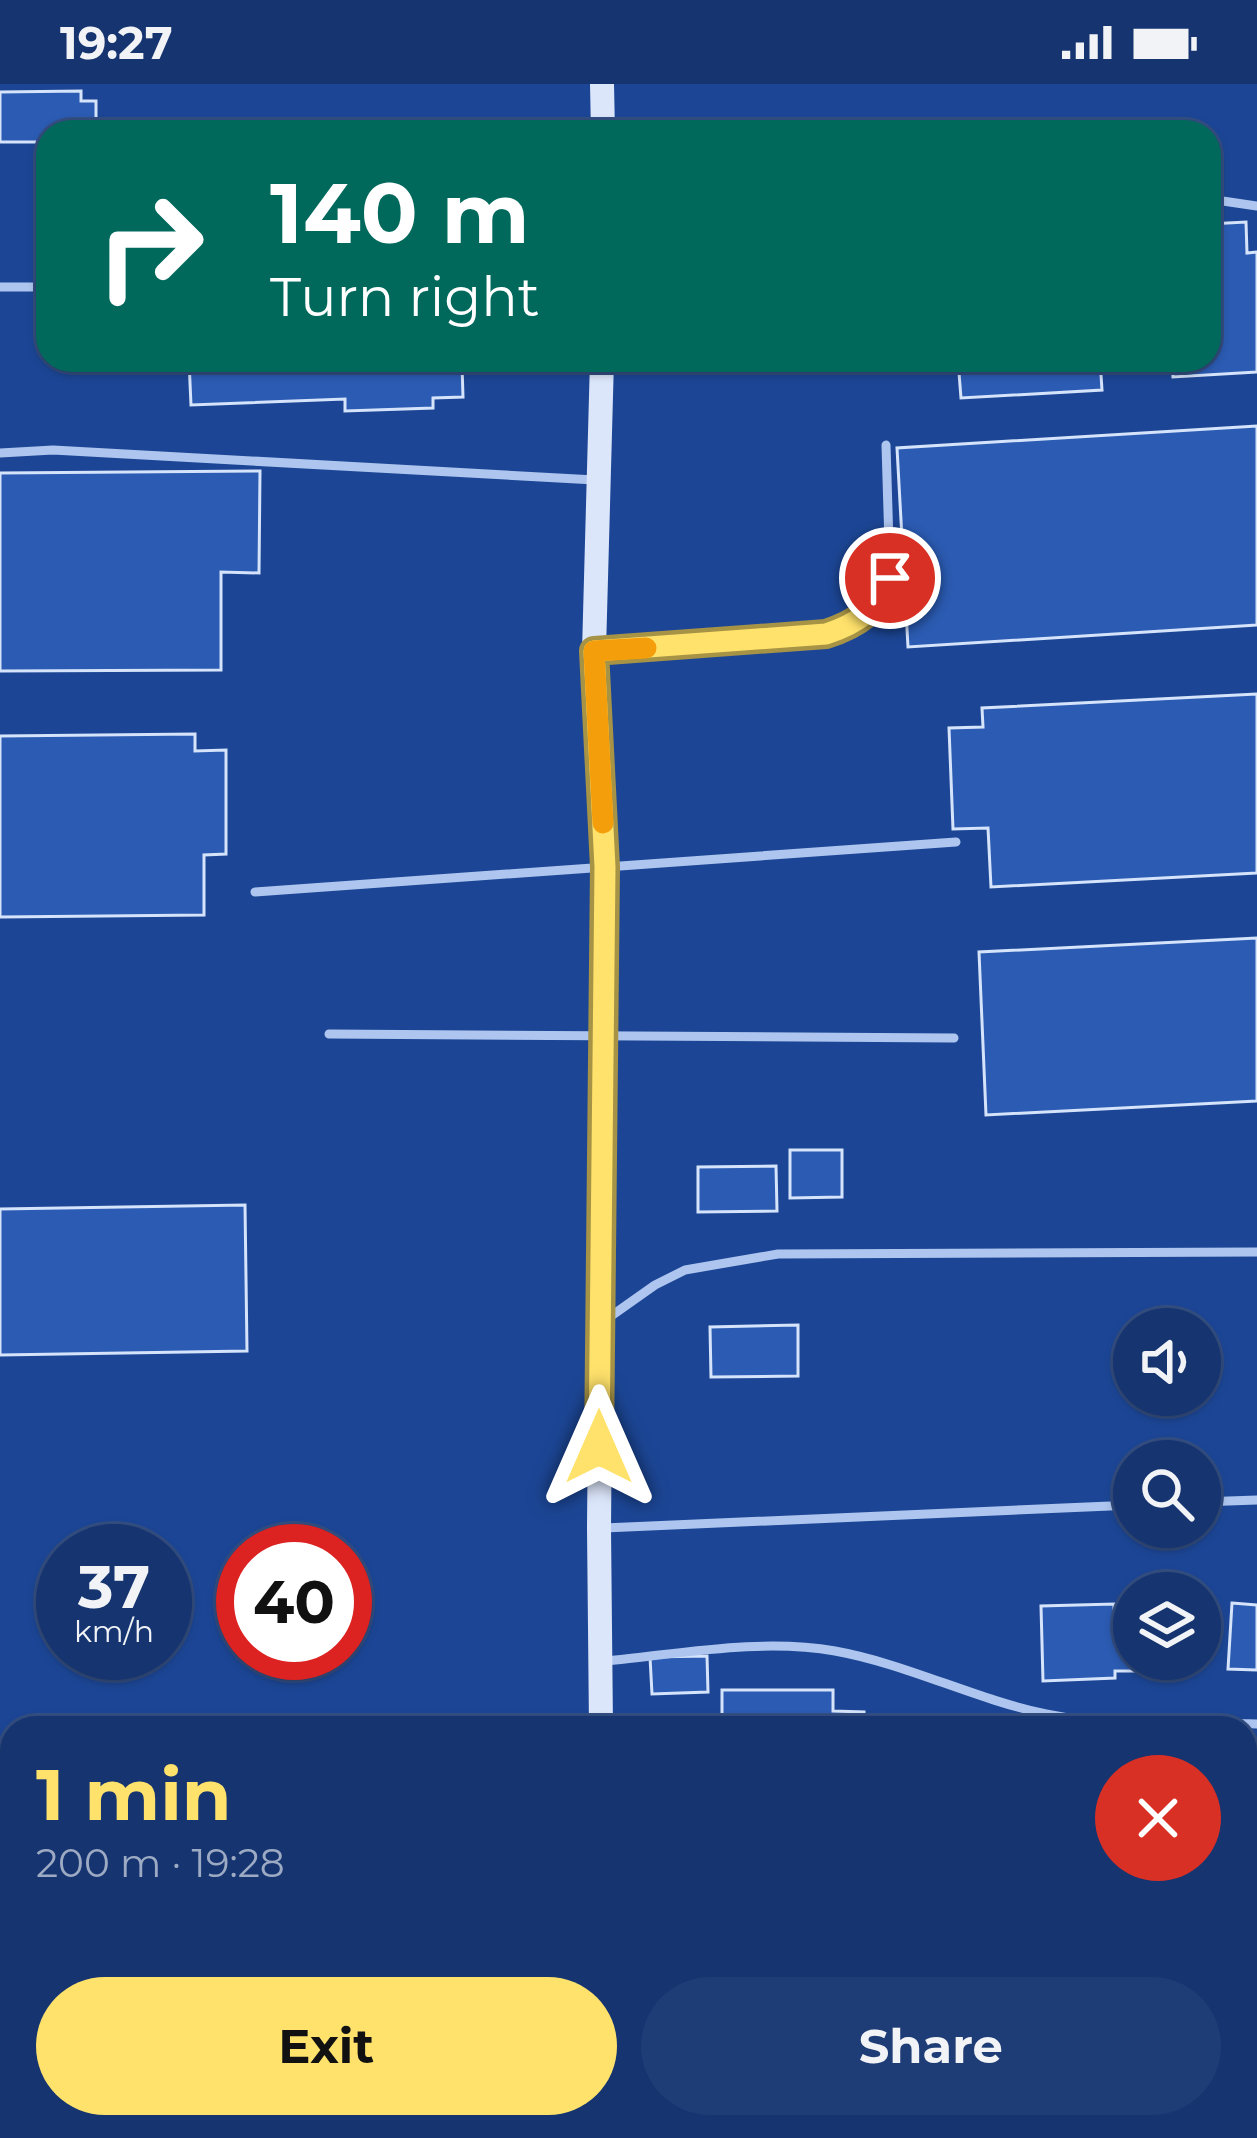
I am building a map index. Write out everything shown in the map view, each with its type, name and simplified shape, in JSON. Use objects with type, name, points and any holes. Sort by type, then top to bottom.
[{"type":"street","points":[[602,84],[603,120]]},
{"type":"street","points":[[601,1716],[598,1528],[605,867],[594,651],[602,372]]},
{"type":"lane","points":[[1221,201],[1257,206]]},
{"type":"lane","points":[[0,287],[36,286]]},
{"type":"lane","points":[[594,651],[826,634],[851,626],[884,596],[890,578],[886,445]]},
{"type":"lane","points":[[0,453],[53,450],[600,480]]},
{"type":"lane","points":[[255,892],[956,842]]},
{"type":"lane","points":[[329,1034],[954,1039]]},
{"type":"lane","points":[[600,1324],[655,1285],[686,1270],[778,1254],[1257,1252]]},
{"type":"lane","points":[[1221,1501],[1257,1500]]},
{"type":"lane","points":[[598,1528],[1113,1506]]},
{"type":"lane","points":[[600,1661],[799,1647],[877,1661],[1065,1716]]},
{"type":"building","points":[[81,91],[81,101],[96,101],[96,120],[36,120],[36,142],[0,142],[0,92]]},
{"type":"building","points":[[1246,222],[1247,253],[1257,252],[1257,372],[1173,377],[1173,372],[1221,372],[1221,223]]},
{"type":"building","points":[[190,372],[462,372],[463,397],[433,398],[433,408],[345,411],[345,399],[191,405]]},
{"type":"building","points":[[959,372],[1101,372],[1102,390],[961,398]]},
{"type":"building","points":[[1257,426],[1257,625],[908,647],[897,448]]},
{"type":"building","points":[[260,471],[259,573],[221,572],[221,670],[0,671],[0,473]]},
{"type":"building","points":[[1257,694],[1257,873],[991,887],[988,828],[953,829],[949,728],[983,727],[982,708]]},
{"type":"building","points":[[195,734],[195,751],[226,750],[226,854],[204,855],[204,915],[0,917],[0,736]]},
{"type":"building","points":[[1257,938],[1257,1101],[986,1115],[979,952]]},
{"type":"building","points":[[790,1150],[842,1150],[842,1197],[790,1198]]},
{"type":"building","points":[[776,1166],[777,1211],[698,1212],[698,1167]]},
{"type":"building","points":[[245,1205],[247,1351],[0,1355],[0,1209]]},
{"type":"building","points":[[798,1325],[798,1376],[711,1377],[710,1327]]},
{"type":"building","points":[[1232,1603],[1257,1605],[1257,1670],[1228,1669]]},
{"type":"building","points":[[1113,1604],[1113,1678],[1043,1681],[1041,1606]]},
{"type":"building","points":[[707,1656],[708,1692],[652,1694],[650,1657]]},
{"type":"building","points":[[722,1690],[833,1690],[833,1711],[864,1712],[864,1716],[722,1716]]},
{"type":"slow traffic","points":[[603,823],[594,651],[646,648]]},
{"type":"route","points":[[599,1447],[605,867],[594,651],[826,634],[851,626],[869,612],[884,596],[890,578]]}]
